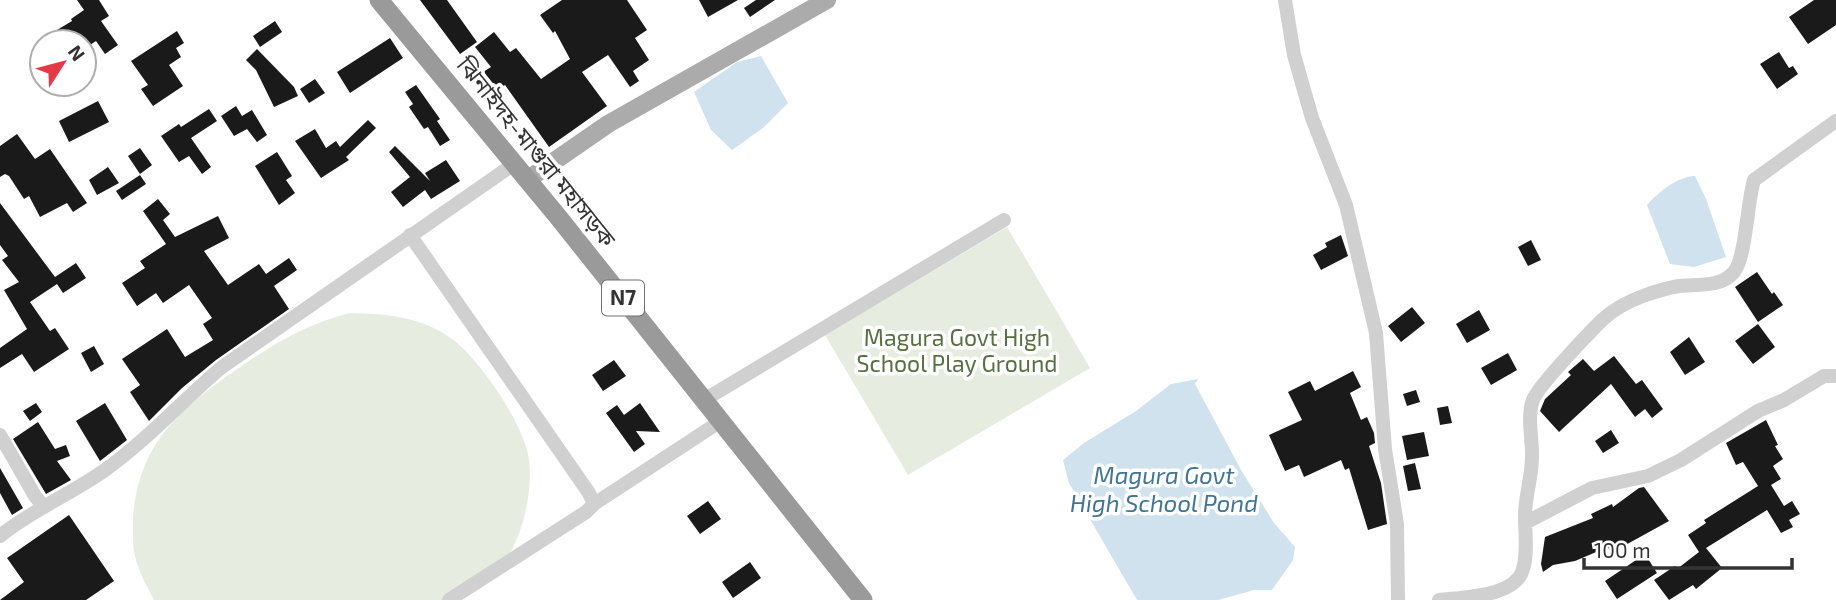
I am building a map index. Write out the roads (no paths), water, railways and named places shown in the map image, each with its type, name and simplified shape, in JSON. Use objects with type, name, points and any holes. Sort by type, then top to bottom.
[{"type":"highway","name":"ঝিনাইদহ-মাগুরা মহাসড়ক","points":[[379,0],[527,180],[863,600]]},
{"type":"main road","points":[[527,180],[608,124],[827,0]]},
{"type":"street","points":[[1285,0],[1294,55],[1312,118],[1346,205],[1376,333],[1385,449],[1397,524],[1398,600]]},
{"type":"street","points":[[1439,600],[1492,593],[1512,585],[1523,571],[1532,457],[1533,399],[1549,377],[1603,319],[1617,309],[1641,297],[1678,286],[1703,285],[1724,279],[1734,272],[1743,249],[1749,195],[1755,180],[1836,121]]},
{"type":"street","points":[[0,536],[16,523],[105,470],[222,367],[514,164]]},
{"type":"street","points":[[704,400],[1004,220]]},
{"type":"street","points":[[410,235],[589,492],[594,504]]},
{"type":"street","points":[[1525,523],[1592,488],[1648,476],[1681,460],[1758,411],[1784,400],[1824,376],[1836,376]]},
{"type":"street","points":[[449,600],[721,421]]},
{"type":"street","points":[[0,435],[34,496],[44,507]]},
{"type":"water","points":[[761,56],[788,103],[763,128],[732,150],[711,130],[694,92],[737,62]]},
{"type":"water","points":[[1695,176],[1726,257],[1694,267],[1670,264],[1647,205],[1675,182]]},
{"type":"water","name":"Magura Govt High School Pond","points":[[1198,379],[1195,384],[1241,470],[1274,523],[1295,547],[1293,560],[1272,590],[1254,590],[1218,600],[1137,600],[1069,483],[1063,460],[1171,384]]},
{"type":"park label","name":"Magura Govt High School Play Ground","points":[[957,351]]}]
